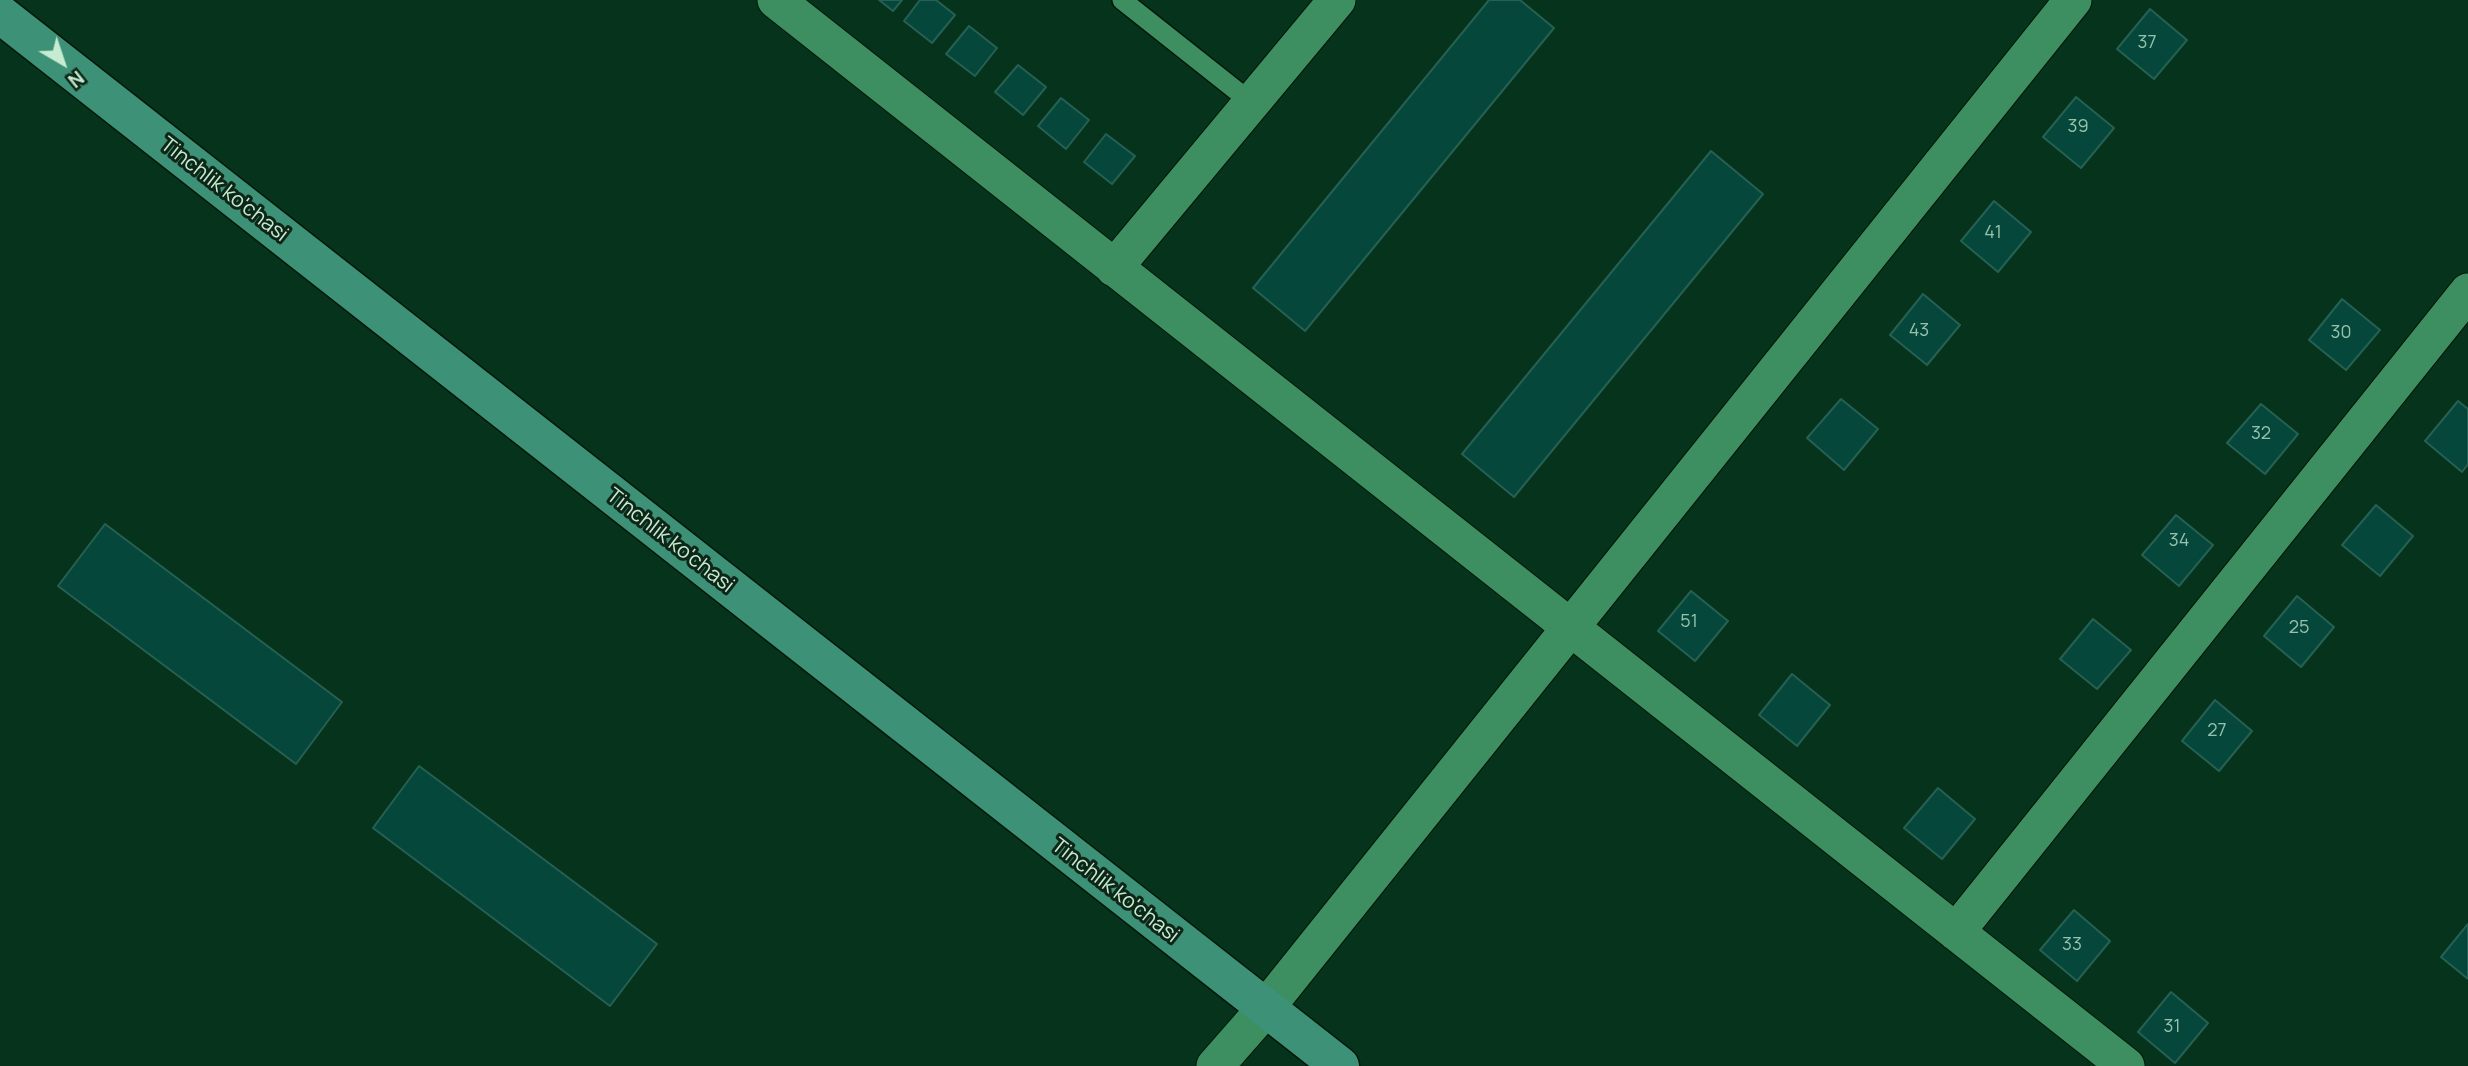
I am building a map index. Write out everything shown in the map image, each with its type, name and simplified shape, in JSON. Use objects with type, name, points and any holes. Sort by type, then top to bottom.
[{"type":"main road","name":"Tinchlik ko'chasi","points":[[0,14],[1340,1066]]},
{"type":"street","points":[[776,0],[2126,1066]]},
{"type":"street","points":[[1114,268],[1337,0]]},
{"type":"street","points":[[1215,1066],[1265,1009],[2073,0]]},
{"type":"street","points":[[1956,932],[2468,292]]},
{"type":"lane","points":[[1122,0],[1252,103]]},
{"type":"building","points":[[879,0],[902,0],[893,11]]},
{"type":"building","points":[[920,0],[936,0],[955,15],[932,43],[904,21]]},
{"type":"building","points":[[1489,0],[1520,0],[1554,28],[1305,331],[1253,288]]},
{"type":"building","points":[[2150,9],[2187,40],[2154,79],[2117,49]]},
{"type":"building","points":[[969,26],[997,48],[975,76],[946,54]]},
{"type":"building","points":[[1018,65],[1046,87],[1023,115],[995,92]]},
{"type":"building","points":[[2076,97],[2114,128],[2081,168],[2043,137]]},
{"type":"building","points":[[1061,98],[1089,120],[1066,149],[1038,126]]},
{"type":"building","points":[[1106,134],[1135,156],[1112,184],[1084,162]]},
{"type":"building","points":[[1711,151],[1763,194],[1514,497],[1462,454]]},
{"type":"building","points":[[1994,201],[2031,232],[1998,272],[1961,241]]},
{"type":"building","points":[[1923,294],[1960,325],[1927,365],[1890,335]]},
{"type":"building","points":[[2342,299],[2380,330],[2346,370],[2309,340]]},
{"type":"building","points":[[1841,399],[1878,429],[1844,470],[1807,438]]},
{"type":"building","points":[[2458,401],[2468,409],[2468,464],[2462,472],[2425,441]]},
{"type":"building","points":[[2261,404],[2298,434],[2265,474],[2227,443]]},
{"type":"building","points":[[2376,505],[2413,536],[2380,576],[2342,545]]},
{"type":"building","points":[[2176,515],[2213,545],[2179,586],[2142,555]]},
{"type":"building","points":[[105,524],[342,702],[296,764],[58,586]]},
{"type":"building","points":[[1691,591],[1728,621],[1695,661],[1658,631]]},
{"type":"building","points":[[2297,596],[2334,627],[2301,667],[2264,636]]},
{"type":"building","points":[[2093,619],[2131,650],[2097,689],[2060,659]]},
{"type":"building","points":[[1792,674],[1830,705],[1797,746],[1759,715]]},
{"type":"building","points":[[2215,700],[2252,731],[2219,771],[2182,741]]},
{"type":"building","points":[[419,766],[657,944],[610,1006],[373,828]]},
{"type":"building","points":[[1938,788],[1975,819],[1942,859],[1904,828]]},
{"type":"building","points":[[2074,910],[2110,941],[2077,981],[2040,950]]},
{"type":"building","points":[[2468,924],[2468,979],[2441,957]]},
{"type":"building","points":[[2171,992],[2208,1023],[2175,1063],[2138,1032]]}]
